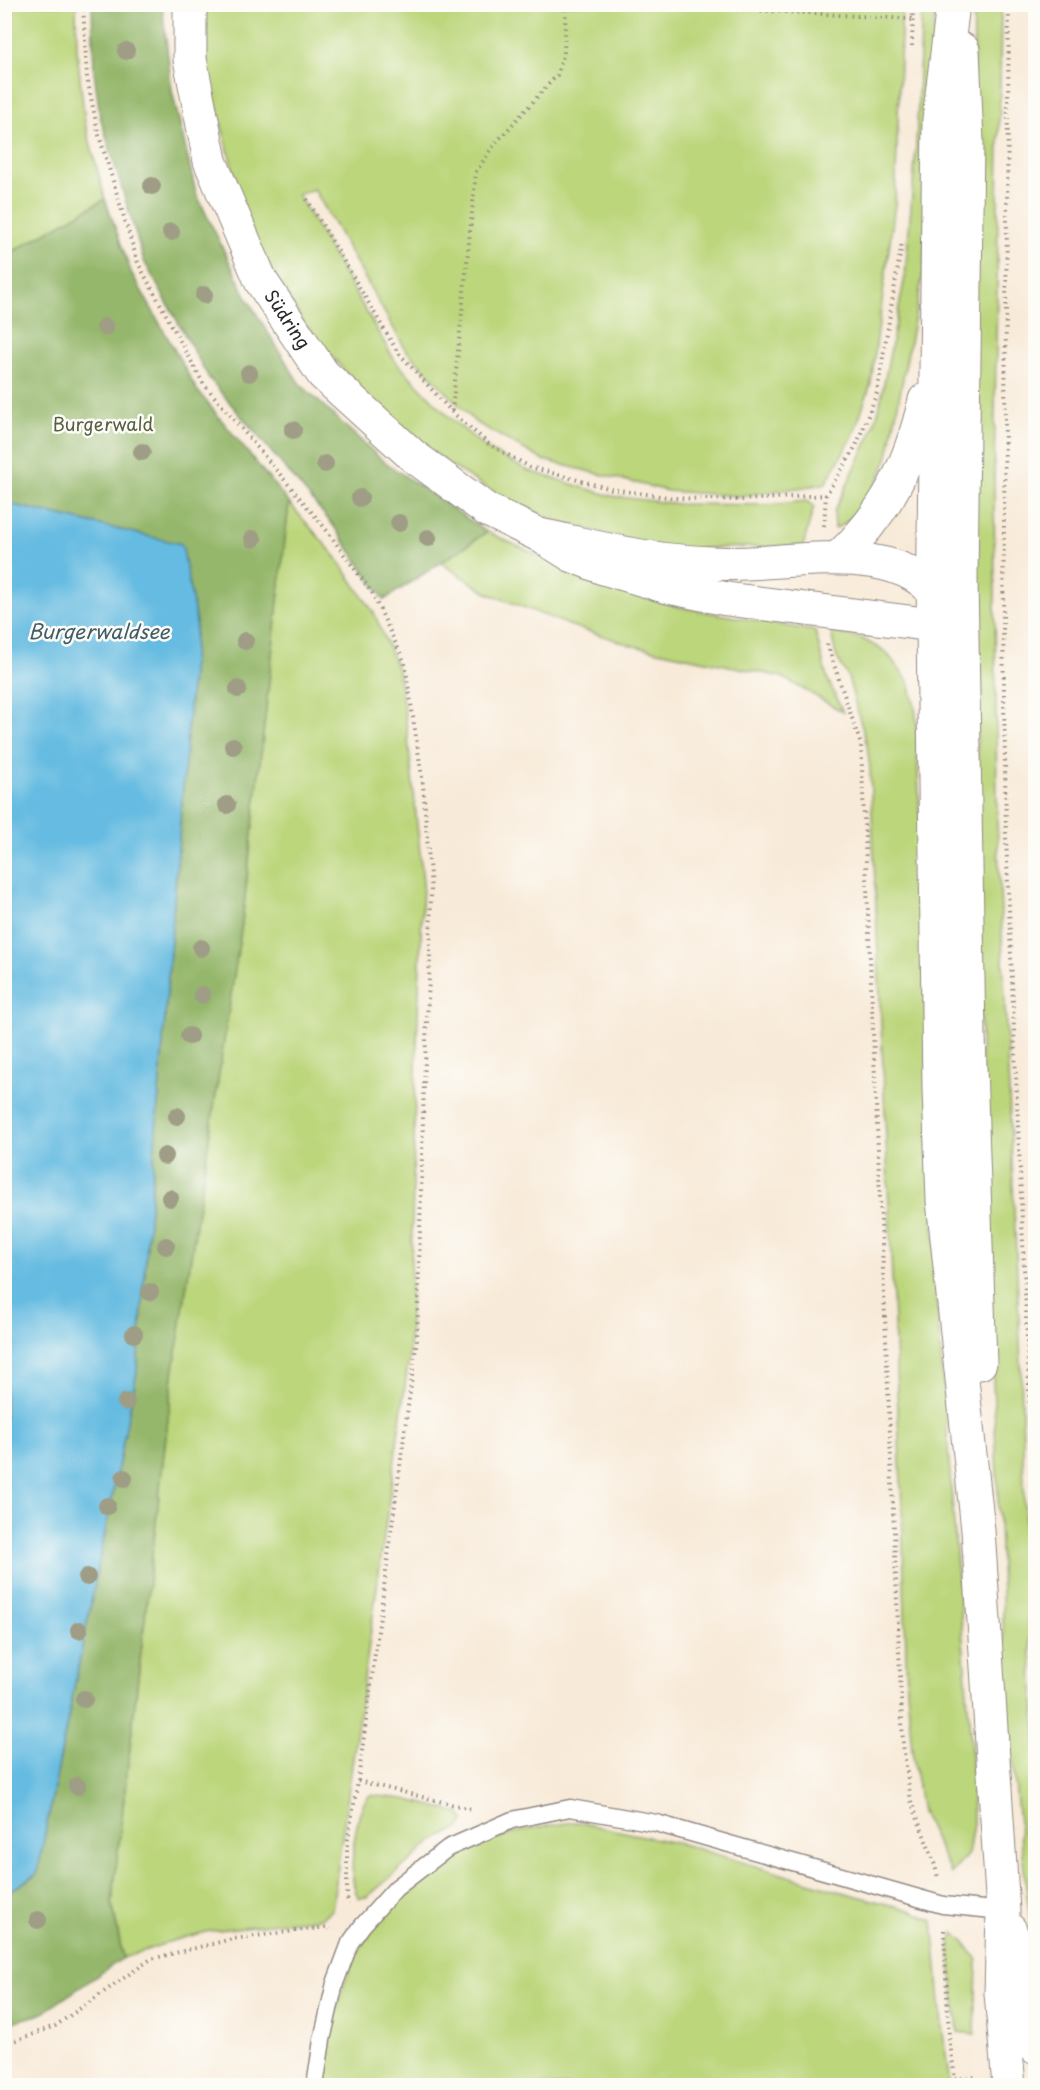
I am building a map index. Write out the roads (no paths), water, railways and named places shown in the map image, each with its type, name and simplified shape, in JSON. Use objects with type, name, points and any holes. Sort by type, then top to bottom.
[{"type":"main road","name":"Südring","points":[[190,4],[190,59],[210,160],[267,291],[323,374],[412,455],[487,510],[539,535]]},
{"type":"main road","points":[[953,4],[939,119],[937,351],[944,602],[969,1025],[980,1366],[978,1530]]},
{"type":"main road","points":[[961,4],[967,142],[944,602],[939,1089],[943,1201],[978,1530],[1003,1911],[1016,1984],[1035,2048]]},
{"type":"main road","points":[[832,558],[858,539],[883,506],[903,471],[922,415],[937,351]]},
{"type":"main road","points":[[539,535],[659,559],[727,564],[832,558],[869,561],[906,570],[922,579],[944,602]]},
{"type":"main road","points":[[539,535],[571,555],[603,568],[664,586],[727,599],[826,612],[944,602]]},
{"type":"main road","points":[[1009,2085],[1016,1984]]},
{"type":"main road","points":[[1016,1984],[1023,2085]]},
{"type":"lane","points":[[315,2085],[335,1983],[350,1942],[396,1888],[448,1848],[512,1820],[570,1808],[656,1823],[943,1905],[1003,1911]]},
{"type":"lane","points":[[995,2085],[992,2002],[1016,1984]]},
{"type":"water","name":"Burgerwaldsee","points":[[5,503],[182,544],[196,621],[137,1372],[37,1874],[5,1894]]},
{"type":"park label","name":"Burgerwald","points":[[103,425]]}]
